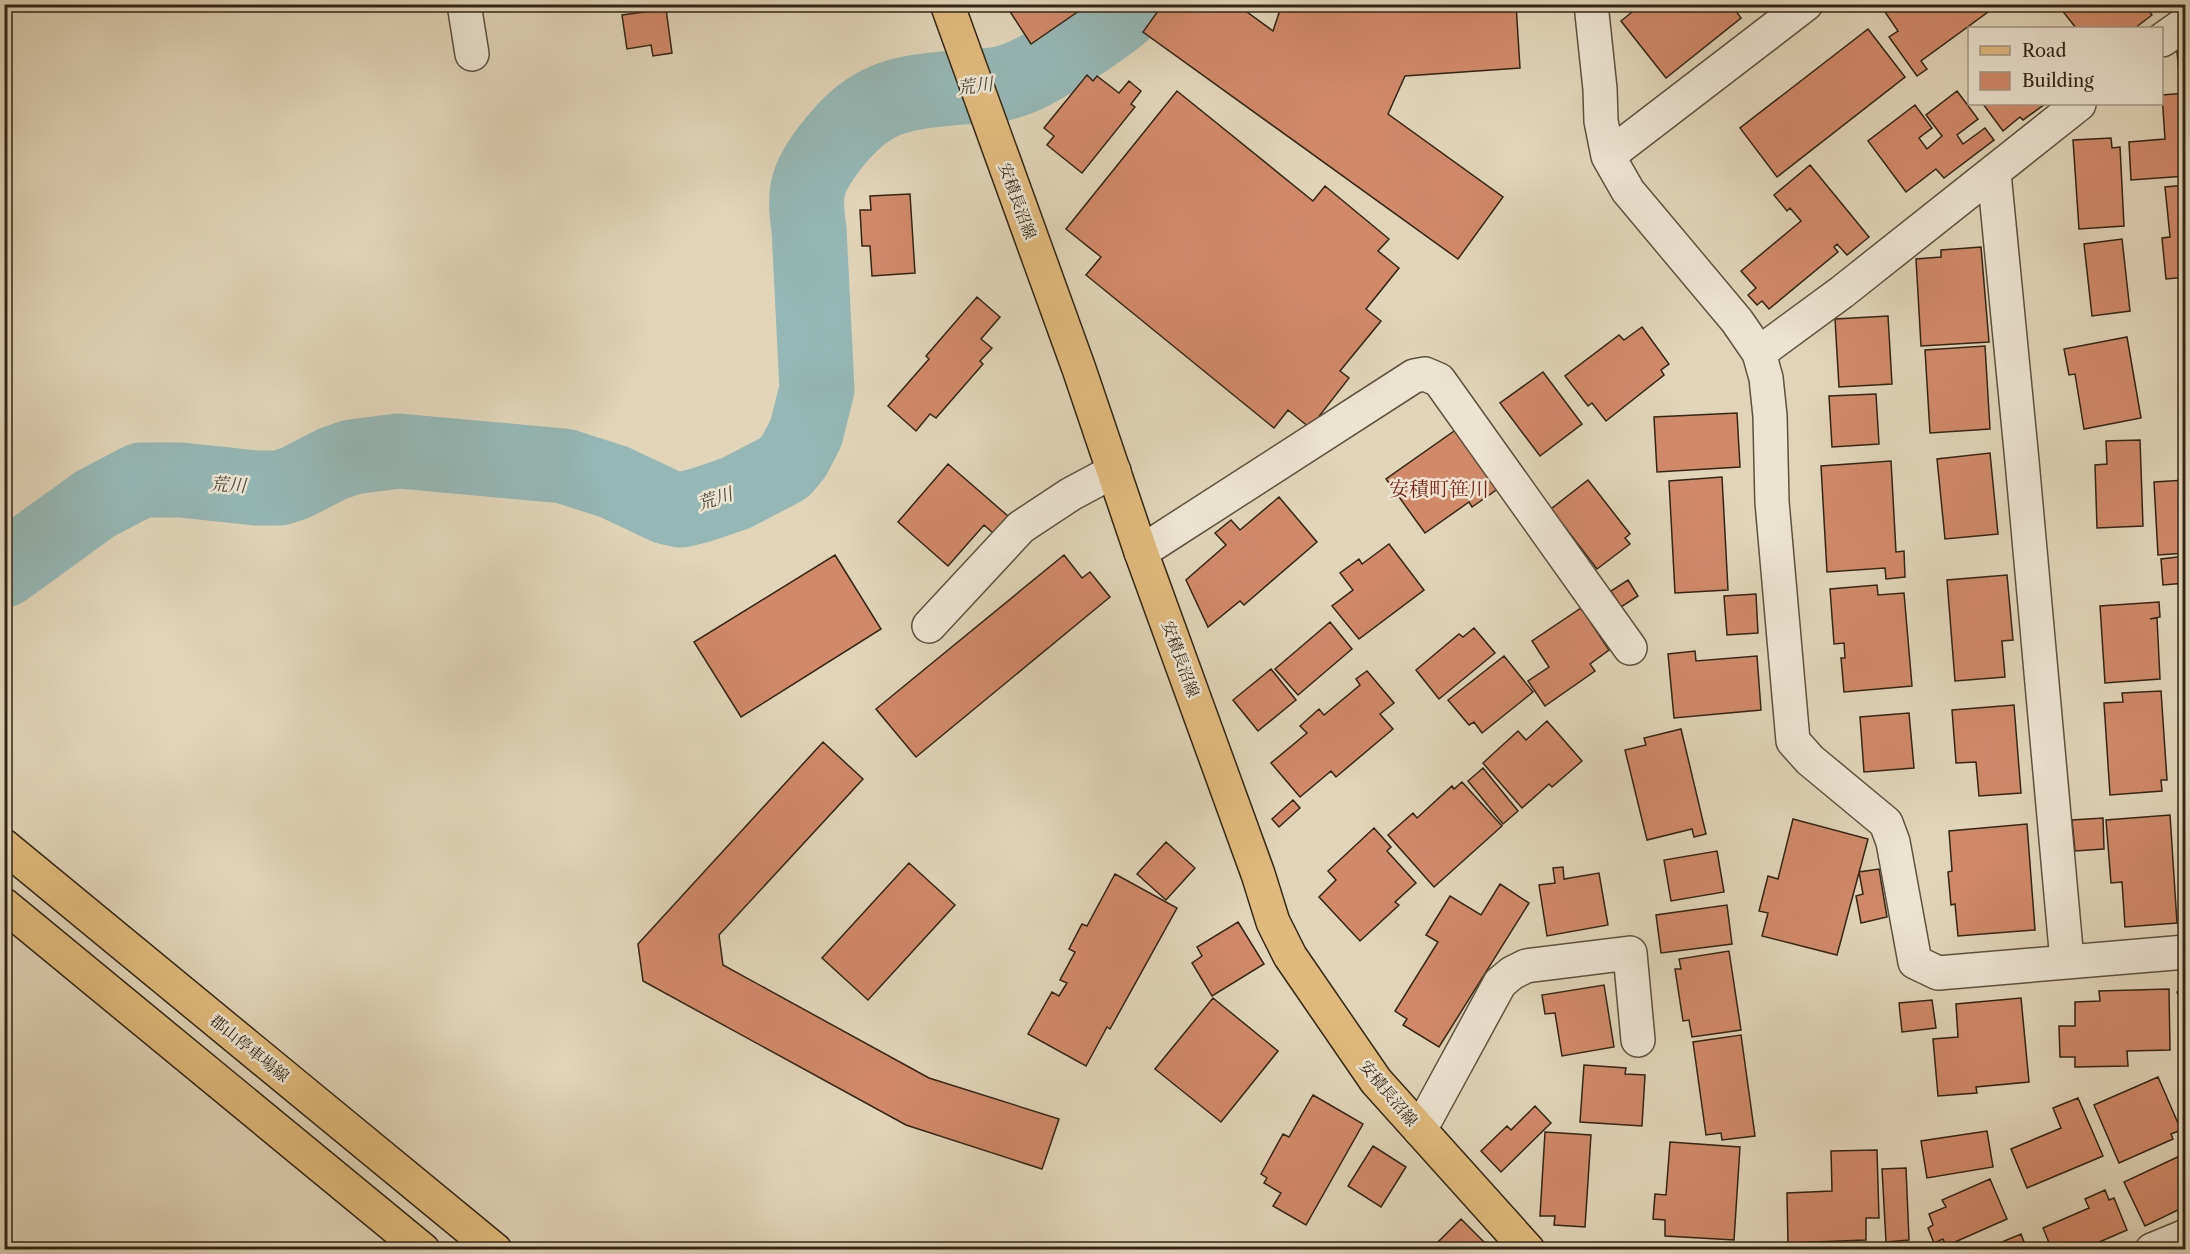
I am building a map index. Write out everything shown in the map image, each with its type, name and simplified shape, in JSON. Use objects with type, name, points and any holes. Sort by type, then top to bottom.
[{"type":"main road","name":"安積長沼線","points":[[947,4],[1075,358],[1141,552],[1208,732],[1273,922],[1290,956],[1376,1082],[1528,1250]]},
{"type":"main road","name":"郡山停車場線","points":[[4,846],[495,1250]]},
{"type":"main road","points":[[4,905],[423,1250]]},
{"type":"street","points":[[464,4],[472,54]]},
{"type":"street","points":[[1591,4],[1601,121],[1608,156],[1628,191],[1729,311],[1759,353],[1766,378],[1770,416],[1772,502],[1793,741],[1810,760],[1886,823],[1893,842],[1916,962],[1938,973],[2186,952]]},
{"type":"street","points":[[1608,156],[1806,4]]},
{"type":"street","points":[[2163,39],[2186,23]]},
{"type":"street","points":[[1759,353],[1851,285],[2078,105]]},
{"type":"street","points":[[1994,173],[2067,961]]},
{"type":"street","points":[[1141,552],[1414,376],[1425,374],[1439,380],[1630,648]]},
{"type":"street","points":[[929,626],[1021,528],[1071,494],[1114,471]]},
{"type":"street","points":[[1419,1130],[1500,983],[1512,973],[1526,966],[1630,953],[1638,1040]]},
{"type":"street","points":[[2152,1250],[2186,1236]]},
{"type":"building","points":[[1011,4],[1089,4],[1031,44],[1007,7]]},
{"type":"building","points":[[1163,4],[1236,4],[1273,31],[1282,4],[1516,4],[1520,68],[1405,76],[1388,114],[1503,197],[1458,259],[1143,32]]},
{"type":"building","points":[[1642,4],[1731,4],[1741,18],[1666,78],[1621,21]]},
{"type":"building","points":[[1889,4],[1999,4],[1921,61],[1927,69],[1917,76],[1889,37],[1898,31],[1883,9]]},
{"type":"building","points":[[2057,4],[2143,4],[2152,15],[2136,27],[2075,27]]},
{"type":"building","points":[[666,9],[672,53],[653,56],[651,45],[627,49],[622,15]]},
{"type":"building","points":[[1868,29],[1905,77],[1777,177],[1740,128]]},
{"type":"building","points":[[2177,51],[2186,51],[2186,86],[2180,86]]},
{"type":"building","points":[[1087,75],[1093,81],[1097,76],[1119,93],[1129,81],[1141,91],[1131,104],[1135,107],[1082,173],[1047,145],[1054,136],[1044,128]]},
{"type":"building","points":[[1177,91],[1313,201],[1325,186],[1389,239],[1378,251],[1399,268],[1366,309],[1381,321],[1340,371],[1349,378],[1310,428],[1288,410],[1274,428],[1086,275],[1101,257],[1066,229]]},
{"type":"building","points":[[1957,91],[1978,119],[1957,135],[1963,144],[1985,128],[1994,140],[1944,178],[1936,169],[1906,192],[1868,141],[1915,105],[1932,128],[1919,138],[1927,149],[1942,136],[1926,115]]},
{"type":"building","points":[[2186,93],[2186,176],[2131,180],[2129,142],[2165,139],[2163,95]]},
{"type":"building","points":[[1984,105],[2044,105],[2023,120],[2020,117],[2003,131]]},
{"type":"building","points":[[2111,138],[2112,148],[2120,147],[2124,226],[2079,229],[2073,140]]},
{"type":"building","points":[[1810,165],[1869,237],[1847,255],[1837,244],[1834,247],[1838,252],[1769,309],[1762,301],[1757,305],[1748,295],[1756,288],[1741,271],[1801,221],[1790,208],[1787,211],[1774,195]]},
{"type":"building","points":[[2186,185],[2186,277],[2166,279],[2162,238],[2170,237],[2165,187]]},
{"type":"building","points":[[910,194],[915,273],[872,276],[870,246],[862,246],[860,210],[871,210],[870,196]]},
{"type":"building","points":[[2122,239],[2130,311],[2092,316],[2084,244]]},
{"type":"building","points":[[1981,247],[1989,342],[1921,346],[1916,259],[1941,257],[1941,250]]},
{"type":"building","points":[[977,297],[1000,317],[981,339],[992,348],[980,361],[983,364],[936,418],[930,414],[916,431],[888,406],[929,359],[926,356]]},
{"type":"building","points":[[1888,316],[1892,384],[1839,387],[1835,319]]},
{"type":"building","points":[[1642,327],[1669,364],[1661,370],[1664,375],[1606,421],[1592,403],[1588,406],[1565,376],[1619,335],[1624,340]]},
{"type":"building","points":[[2127,337],[2141,418],[2084,429],[2075,374],[2069,375],[2064,349]]},
{"type":"building","points":[[1985,346],[1990,429],[1930,433],[1925,350]]},
{"type":"building","points":[[1543,372],[1582,424],[1540,456],[1500,403]]},
{"type":"building","points":[[1876,394],[1879,444],[1832,447],[1829,396]]},
{"type":"building","points":[[1737,413],[1740,467],[1657,472],[1654,417]]},
{"type":"building","points":[[1457,429],[1499,488],[1472,507],[1469,502],[1425,533],[1386,479]]},
{"type":"building","points":[[2140,440],[2143,526],[2097,528],[2095,465],[2107,464],[2106,441]]},
{"type":"building","points":[[1990,453],[1998,534],[1945,539],[1937,459]]},
{"type":"building","points":[[1891,461],[1896,552],[1904,551],[1905,577],[1886,579],[1885,568],[1827,572],[1821,466]]},
{"type":"building","points":[[948,464],[1008,516],[993,533],[984,525],[948,566],[898,522]]},
{"type":"building","points":[[1722,477],[1728,590],[1675,593],[1669,481]]},
{"type":"building","points":[[1588,480],[1630,534],[1625,538],[1630,544],[1597,569],[1551,509]]},
{"type":"building","points":[[2185,480],[2186,553],[2158,555],[2154,482]]},
{"type":"building","points":[[1279,497],[1317,542],[1244,605],[1240,601],[1208,627],[1186,580],[1226,545],[1215,533],[1231,520],[1240,530]]},
{"type":"building","points":[[1389,544],[1424,590],[1359,639],[1332,606],[1353,590],[1340,573],[1359,559],[1362,564]]},
{"type":"building","points":[[835,555],[881,629],[741,717],[694,642]]},
{"type":"building","points":[[1064,555],[1082,578],[1090,572],[1110,597],[916,757],[876,709]]},
{"type":"building","points":[[2186,556],[2186,583],[2163,585],[2161,559]]},
{"type":"building","points":[[2007,575],[2013,640],[2002,641],[2005,677],[1955,681],[1947,580]]},
{"type":"building","points":[[1628,580],[1638,596],[1621,607],[1611,591]]},
{"type":"building","points":[[1877,585],[1878,595],[1904,593],[1912,686],[1844,692],[1841,658],[1845,658],[1844,643],[1834,644],[1830,589]]},
{"type":"building","points":[[1756,594],[1758,633],[1727,635],[1724,596]]},
{"type":"building","points":[[2159,602],[2160,617],[2150,619],[2157,618],[2160,679],[2105,683],[2100,606]]},
{"type":"building","points":[[1581,608],[1609,650],[1590,664],[1595,671],[1545,706],[1528,681],[1549,667],[1532,641]]},
{"type":"building","points":[[1330,622],[1352,649],[1298,695],[1275,669]]},
{"type":"building","points":[[1474,628],[1495,653],[1439,699],[1416,670],[1459,634],[1463,637]]},
{"type":"building","points":[[1695,651],[1696,661],[1757,656],[1761,710],[1674,718],[1668,654]]},
{"type":"building","points":[[1504,656],[1533,692],[1482,733],[1474,722],[1469,725],[1448,700]]},
{"type":"building","points":[[1271,669],[1296,700],[1258,731],[1233,700]]},
{"type":"building","points":[[1367,671],[1394,703],[1380,714],[1393,729],[1336,777],[1331,771],[1300,797],[1271,763],[1307,733],[1300,726],[1319,709],[1324,715],[1360,685],[1356,679]]},
{"type":"building","points":[[2161,691],[2167,780],[2161,780],[2162,791],[2110,795],[2104,703],[2123,702],[2122,693]]},
{"type":"building","points":[[2014,705],[2021,793],[1979,796],[1976,762],[1956,763],[1952,710]]},
{"type":"building","points":[[1909,713],[1914,768],[1864,772],[1860,717]]},
{"type":"building","points":[[1547,721],[1582,761],[1552,787],[1549,784],[1522,808],[1483,763],[1518,731],[1526,740]]},
{"type":"building","points":[[1681,729],[1706,834],[1694,837],[1692,829],[1647,840],[1625,750],[1646,745],[1644,738]]},
{"type":"building","points":[[823,742],[863,779],[719,935],[723,965],[929,1078],[1059,1119],[1042,1169],[906,1125],[643,981],[638,944]]},
{"type":"building","points":[[1483,768],[1518,811],[1503,824],[1468,781]]},
{"type":"building","points":[[1462,782],[1502,826],[1434,887],[1388,835],[1413,813],[1417,818],[1452,786],[1454,789]]},
{"type":"building","points":[[1293,800],[1300,808],[1279,827],[1272,819]]},
{"type":"building","points":[[2170,815],[2177,923],[2125,927],[2122,882],[2111,883],[2106,820]]},
{"type":"building","points":[[2103,818],[2104,849],[2075,851],[2072,820]]},
{"type":"building","points":[[1793,819],[1868,839],[1837,955],[1762,936],[1768,913],[1759,911],[1768,876],[1778,879]]},
{"type":"building","points":[[2027,824],[2035,930],[1958,936],[1955,904],[1951,905],[1948,872],[1952,871],[1949,831]]},
{"type":"building","points":[[1374,828],[1391,847],[1387,851],[1416,883],[1395,902],[1399,905],[1360,941],[1319,897],[1336,880],[1328,871]]},
{"type":"building","points":[[1166,842],[1195,868],[1166,900],[1137,874]]},
{"type":"building","points":[[1717,851],[1724,892],[1671,901],[1664,860]]},
{"type":"building","points":[[909,863],[955,905],[868,1000],[822,958]]},
{"type":"building","points":[[1563,867],[1564,879],[1599,873],[1608,925],[1547,936],[1539,885],[1555,883],[1553,868]]},
{"type":"building","points":[[1879,869],[1887,917],[1861,923],[1856,896],[1863,894],[1859,872]]},
{"type":"building","points":[[1115,874],[1177,908],[1110,1029],[1107,1027],[1086,1066],[1028,1034],[1052,992],[1059,996],[1067,983],[1060,980],[1075,952],[1069,949],[1082,924],[1087,926]]},
{"type":"building","points":[[1500,884],[1529,903],[1439,1047],[1403,1025],[1407,1019],[1395,1011],[1438,942],[1426,935],[1450,896],[1481,915]]},
{"type":"building","points":[[1727,905],[1732,944],[1661,953],[1656,915]]},
{"type":"building","points":[[1238,922],[1264,964],[1212,996],[1192,963],[1202,956],[1197,947]]},
{"type":"building","points":[[1729,951],[1741,1030],[1692,1037],[1689,1020],[1683,1021],[1675,969],[1681,969],[1679,959]]},
{"type":"building","points":[[1604,985],[1614,1047],[1562,1056],[1555,1013],[1545,1014],[1542,995]]},
{"type":"building","points":[[2186,988],[2186,1011],[2177,992]]},
{"type":"building","points":[[2169,989],[2170,1050],[2127,1051],[2128,1066],[2075,1067],[2075,1057],[2060,1057],[2059,1026],[2075,1026],[2075,1002],[2100,1001],[2099,991]]},
{"type":"building","points":[[1213,998],[1278,1051],[1221,1122],[1155,1069]]},
{"type":"building","points":[[2021,998],[2029,1082],[1976,1087],[1977,1093],[1938,1096],[1933,1039],[1958,1037],[1956,1004]]},
{"type":"building","points":[[1932,1000],[1936,1028],[1902,1032],[1899,1003]]},
{"type":"building","points":[[1741,1035],[1755,1136],[1722,1140],[1721,1133],[1706,1135],[1693,1042]]},
{"type":"building","points":[[1584,1065],[1626,1068],[1625,1074],[1645,1075],[1642,1126],[1580,1122]]},
{"type":"building","points":[[2158,1077],[2181,1130],[2171,1134],[2173,1139],[2119,1163],[2094,1105]]},
{"type":"building","points":[[1313,1095],[1363,1124],[1306,1225],[1273,1206],[1281,1193],[1264,1183],[1267,1178],[1261,1174],[1283,1134],[1289,1137]]},
{"type":"building","points":[[2078,1098],[2103,1156],[2027,1188],[2011,1149],[2061,1128],[2053,1108]]},
{"type":"building","points":[[1535,1106],[1551,1123],[1501,1172],[1481,1151],[1507,1126],[1511,1130]]},
{"type":"building","points":[[1987,1131],[1993,1167],[1927,1178],[1921,1141]]},
{"type":"building","points":[[1545,1132],[1591,1135],[1585,1227],[1554,1225],[1555,1216],[1540,1216]]},
{"type":"building","points":[[1670,1142],[1740,1147],[1734,1240],[1665,1236],[1665,1220],[1653,1219],[1655,1194],[1666,1195]]},
{"type":"building","points":[[1373,1146],[1406,1167],[1381,1207],[1348,1186]]},
{"type":"building","points":[[1877,1150],[1879,1218],[1866,1218],[1866,1240],[1788,1243],[1787,1193],[1832,1191],[1831,1151]]},
{"type":"building","points":[[2184,1154],[2186,1206],[2145,1226],[2124,1182]]},
{"type":"building","points":[[1906,1168],[1909,1240],[1886,1242],[1882,1169]]},
{"type":"building","points":[[1990,1179],[2007,1219],[1946,1246],[1943,1239],[1934,1243],[1928,1228],[1933,1225],[1929,1214],[1946,1207],[1942,1200]]},
{"type":"building","points":[[2105,1190],[2109,1200],[2114,1198],[2127,1230],[2081,1250],[2052,1250],[2043,1228],[2089,1208],[2085,1199]]},
{"type":"building","points":[[1461,1219],[1492,1250],[1430,1250]]},
{"type":"building","points":[[2021,1234],[2027,1250],[1983,1250]]},
{"type":"waterway","name":"荒川","points":[[4,570],[95,504],[141,480],[181,480],[256,488],[280,488],[352,457],[399,451],[564,466],[614,482],[667,507],[681,510],[736,493],[784,468],[794,456],[806,433],[817,389],[806,205],[811,177],[829,149],[844,131],[873,107],[888,100],[921,91],[1000,84],[1020,78],[1082,42],[1125,11],[1131,4]]},
{"type":"district","name":"安積町笹川","points":[[1439,489]]}]
